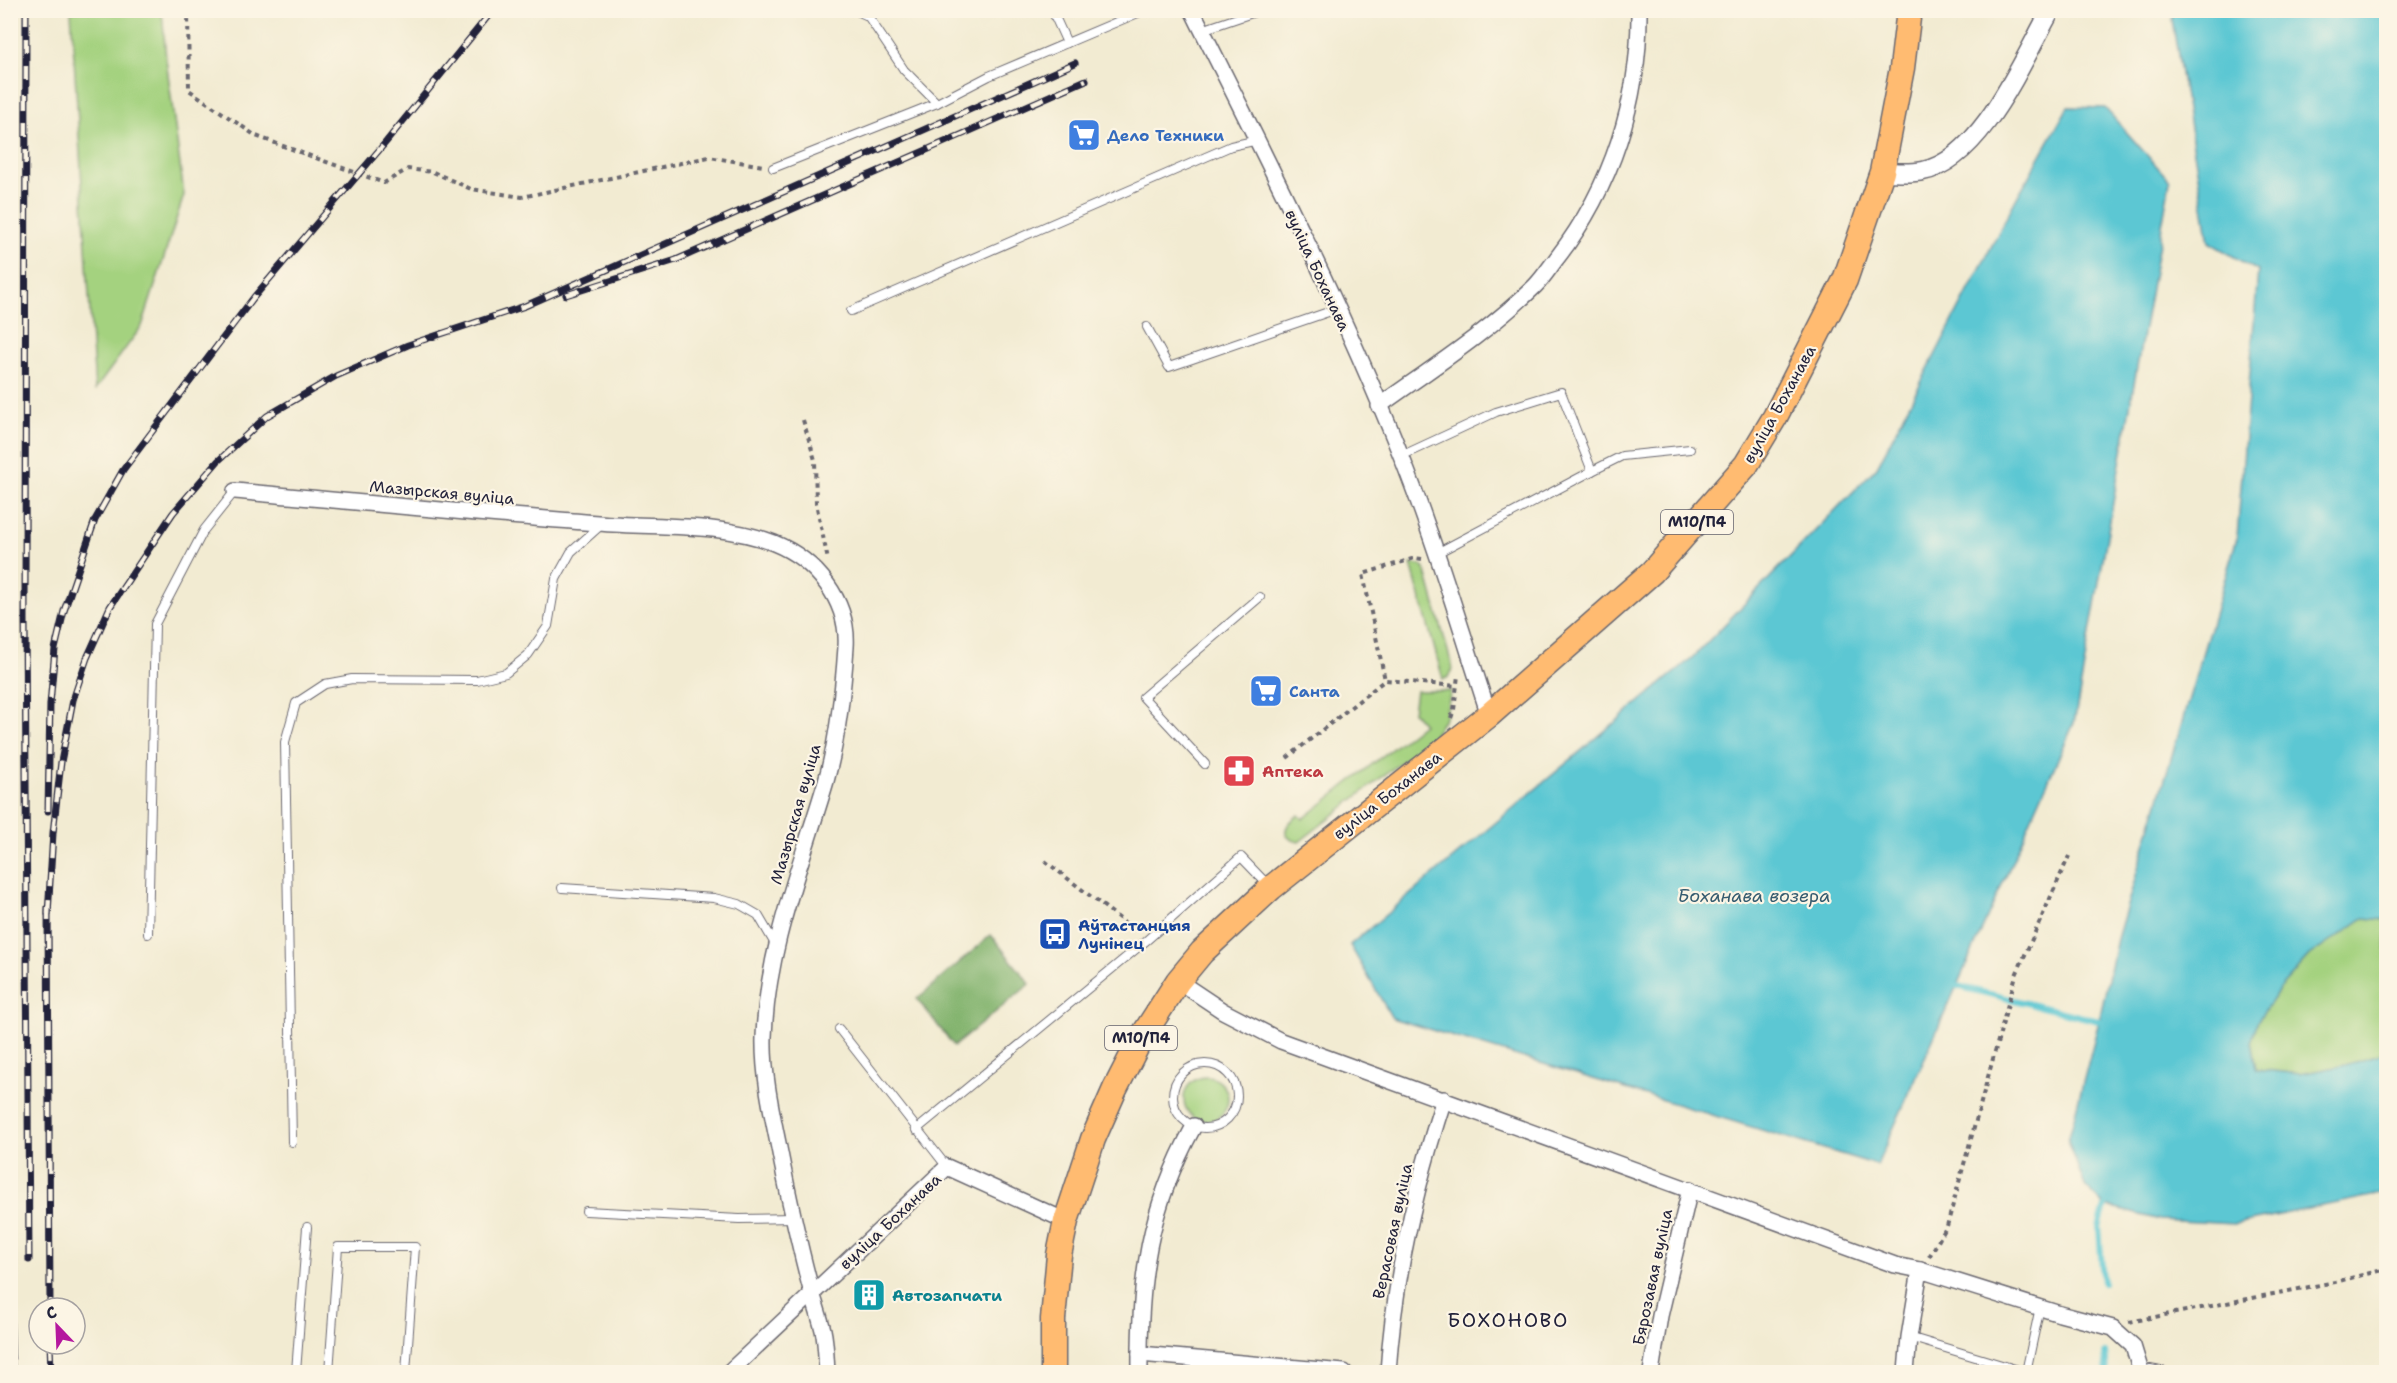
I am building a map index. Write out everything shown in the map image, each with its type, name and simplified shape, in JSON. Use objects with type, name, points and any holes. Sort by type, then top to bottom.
[{"type":"main road","name":"вуліца Боханава","points":[[1066,1221],[1093,1139],[1115,1089],[1140,1040],[1178,981],[1202,952],[1271,888],[1489,715],[1652,572],[1746,465],[1775,417],[1845,280],[1882,172],[1902,68],[1909,10]]},
{"type":"main road","name":"М10/П4","points":[[1053,1372],[1053,1318],[1059,1255],[1066,1221]]},
{"type":"street","name":"вуліца Боханава","points":[[1192,10],[1258,140],[1401,456],[1432,557],[1489,715]]},
{"type":"street","points":[[1379,406],[1492,325],[1537,285],[1575,235],[1596,198],[1614,158],[1630,104],[1638,55],[1639,10]]},
{"type":"street","points":[[1882,172],[1923,171],[1957,156],[1988,124],[2051,10]]},
{"type":"street","name":"Мазырская вуліца","points":[[235,492],[602,524],[693,528],[746,535],[793,552],[814,567],[830,588],[843,615],[847,643],[836,736],[826,779],[775,944],[764,1040],[771,1106],[793,1218],[824,1333],[827,1372]]},
{"type":"street","points":[[1178,981],[1222,1011],[1281,1041],[1895,1265],[1920,1270],[2113,1328],[2133,1346],[2141,1372]]},
{"type":"street","name":"Верасовая вуліца","points":[[1388,1372],[1398,1280],[1413,1206],[1443,1099]]},
{"type":"street","points":[[1140,1372],[1142,1282],[1151,1236],[1175,1160],[1194,1126]]},
{"type":"street","name":"вуліца Боханава","points":[[729,1372],[947,1167],[1066,1221]]},
{"type":"street","name":"Бярозавая вуліца","points":[[1651,1372],[1660,1316],[1690,1190]]},
{"type":"street","points":[[1906,1372],[1920,1270]]},
{"type":"street","points":[[1140,1354],[1344,1372]]},
{"type":"lane","points":[[855,10],[868,16],[904,70],[937,103]]},
{"type":"lane","points":[[1052,10],[1067,43]]},
{"type":"lane","points":[[773,168],[937,103],[989,76],[1145,10]]},
{"type":"lane","points":[[1202,30],[1261,10]]},
{"type":"lane","points":[[851,311],[1231,146],[1258,140]]},
{"type":"lane","points":[[1147,327],[1169,367],[1336,309]]},
{"type":"lane","points":[[1401,456],[1496,412],[1561,392],[1592,471]]},
{"type":"lane","points":[[1432,557],[1622,456],[1690,449]]},
{"type":"lane","points":[[148,934],[155,624],[204,530],[235,492]]},
{"type":"lane","points":[[292,1142],[285,742],[296,703],[325,684],[352,679],[477,681],[506,673],[528,655],[548,626],[556,579],[571,552],[602,524]]},
{"type":"lane","points":[[1204,764],[1143,697],[1260,597]]},
{"type":"lane","points":[[916,1130],[1147,940],[1241,857],[1271,888]]},
{"type":"lane","points":[[562,888],[714,898],[739,904],[758,915],[775,944]]},
{"type":"lane","points":[[838,1029],[947,1167]]},
{"type":"lane","points":[[1198,1065],[1214,1065],[1230,1075],[1235,1083],[1238,1094],[1235,1109],[1226,1120],[1217,1126],[1205,1128],[1194,1126],[1178,1113],[1173,1095],[1174,1088],[1179,1078],[1188,1069],[1198,1065]]},
{"type":"lane","points":[[586,1211],[739,1219],[793,1218]]},
{"type":"lane","points":[[296,1372],[307,1227]]},
{"type":"lane","points":[[329,1372],[338,1247],[415,1247],[406,1372]]},
{"type":"lane","points":[[1909,1337],[2026,1372],[2040,1307]]},
{"type":"lane","points":[[2141,1372],[2150,1369],[2166,1372]]},
{"type":"path","points":[[188,10],[189,90],[256,136],[384,183],[408,169],[434,172],[471,189],[522,196],[709,157],[773,168]]},
{"type":"path","points":[[802,420],[815,460],[816,503],[827,552],[830,588]]},
{"type":"path","points":[[1385,680],[1363,574],[1415,558],[1432,557]]},
{"type":"path","points":[[1447,726],[1454,710],[1458,668]]},
{"type":"path","points":[[1287,758],[1385,680],[1457,686]]},
{"type":"path","points":[[1920,1270],[1947,1226],[2016,975],[2069,856]]},
{"type":"path","points":[[1045,861],[1147,940]]},
{"type":"path","points":[[2113,1328],[2136,1318],[2335,1282],[2386,1269]]},
{"type":"green space","points":[[71,11],[162,11],[184,195],[142,326],[95,390]]},
{"type":"green space","points":[[1411,564],[1421,565],[1425,569],[1453,669],[1447,678],[1443,679]]},
{"type":"green space","points":[[1416,691],[1451,691],[1445,717],[1432,738],[1299,842],[1288,837],[1286,830],[1290,822],[1299,815],[1303,819],[1423,724],[1413,712]]},
{"type":"green space","points":[[2364,918],[2386,920],[2386,1053],[2342,1066],[2300,1074],[2256,1069],[2251,1042],[2258,1020],[2280,988],[2309,956]]},
{"type":"green space","points":[[991,935],[1030,984],[954,1046],[917,999]]},
{"type":"green space","points":[[1206,1077],[1221,1084],[1228,1099],[1221,1114],[1206,1121],[1191,1114],[1184,1099],[1191,1084]]},
{"type":"water","points":[[2175,11],[2386,11],[2386,920],[2364,918],[2309,956],[2280,988],[2258,1020],[2251,1042],[2256,1069],[2300,1074],[2342,1066],[2386,1053],[2386,1193],[2235,1224],[2160,1220],[2105,1206],[2085,1186],[2068,1141],[2099,1021],[2117,939],[2237,538],[2258,271],[2209,242],[2172,19]]},
{"type":"water","name":"Боханава возера","points":[[2068,107],[2105,108],[2170,181],[2074,723],[1877,1165],[1392,1018],[1350,945],[1694,656],[1877,467],[2015,201]]},
{"type":"waterway","points":[[1957,986],[2099,1021]]},
{"type":"waterway","points":[[2103,1283],[2099,1227],[2105,1206]]},
{"type":"waterway","points":[[2105,1353],[2107,1372]]},
{"type":"railway","points":[[26,10],[25,619],[29,1260]]},
{"type":"railway","points":[[48,811],[50,704],[55,649],[64,611],[95,520],[123,470],[254,297],[386,142],[493,10]]},
{"type":"railway","points":[[48,914],[53,833],[61,762],[73,700],[87,658],[110,607],[173,513],[218,461],[267,416],[336,376],[408,345],[525,306],[1075,63]]},
{"type":"railway","points":[[566,295],[676,260],[1086,80]]},
{"type":"railway","points":[[48,907],[50,1296]]},
{"type":"railway","points":[[10,1302],[12,1372]]},
{"type":"railway","points":[[50,1356],[51,1372]]},
{"type":"place","name":"Дело Техники","points":[[1084,135]]},
{"type":"place","name":"Санта","points":[[1266,691]]},
{"type":"place","name":"Аптека","points":[[1239,771]]},
{"type":"place","name":"Аўтастанцыя Лунінец","points":[[1055,934]]},
{"type":"place","name":"Автозапчати","points":[[869,1295]]},
{"type":"district","name":"БОХОНОВО","points":[[1508,1320]]}]
